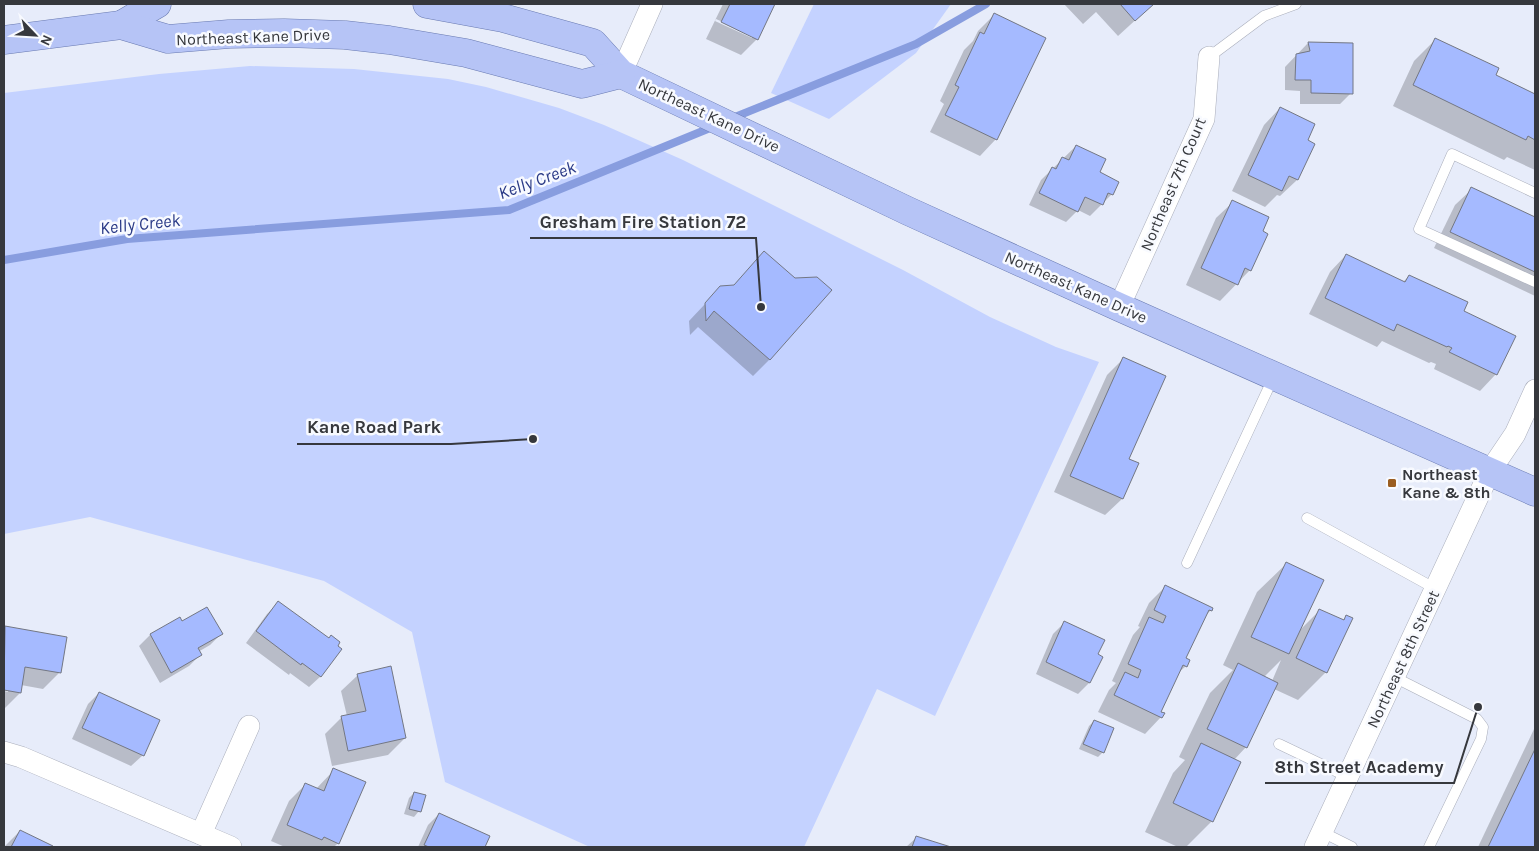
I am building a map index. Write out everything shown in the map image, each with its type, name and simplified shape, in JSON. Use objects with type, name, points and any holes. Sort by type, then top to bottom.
[{"type":"main road","name":"Northeast Kane Drive","points":[[4,40],[121,25],[157,4]]},
{"type":"main road","name":"Northeast Kane Drive","points":[[427,4],[503,18],[593,43],[621,74],[908,211],[1535,492]]},
{"type":"main road","name":"Northeast Kane Drive","points":[[121,25],[168,39],[229,34],[284,33],[344,35],[389,40],[466,53],[582,84],[621,74]]},
{"type":"street","points":[[621,74],[652,4]]},
{"type":"street","name":"Northeast 7th Court","points":[[1119,307],[1204,119],[1209,57]]},
{"type":"street","name":"Northeast 8th Street","points":[[1319,840],[1490,472],[1515,434],[1535,390]]},
{"type":"street","points":[[201,834],[249,726]]},
{"type":"street","points":[[4,752],[21,757],[106,792],[231,847]]},
{"type":"lane","points":[[1209,57],[1264,16],[1296,4]]},
{"type":"lane","points":[[1535,193],[1452,154],[1419,229],[1535,282]]},
{"type":"lane","points":[[1187,563],[1274,375]]},
{"type":"lane","points":[[1308,518],[1436,589]]},
{"type":"lane","points":[[1394,677],[1477,719],[1483,727],[1481,739],[1429,847]]},
{"type":"lane","points":[[1279,744],[1348,777]]},
{"type":"lane","points":[[1319,840],[1352,847]]},
{"type":"shaded area","points":[[814,4],[951,4],[916,53],[829,119],[771,93]]},
{"type":"shaded area","points":[[250,66],[354,69],[448,79],[486,87],[559,108],[604,125],[683,160],[903,270],[990,317],[1056,347],[1099,362],[935,716],[877,689],[804,847],[590,847],[445,782],[412,632],[324,581],[90,517],[4,534],[4,93],[159,74]]},
{"type":"building","points":[[730,4],[775,4],[758,40],[721,22]]},
{"type":"building","points":[[1120,4],[1154,4],[1135,21]]},
{"type":"building","points":[[994,13],[1046,38],[997,140],[945,115],[959,87],[955,85],[980,32],[984,34]]},
{"type":"building","points":[[1435,38],[1499,68],[1496,75],[1535,94],[1535,140],[1528,136],[1526,140],[1413,85]]},
{"type":"building","points":[[1308,42],[1353,43],[1353,94],[1311,93],[1311,80],[1295,80],[1296,54],[1310,51]]},
{"type":"building","points":[[1280,107],[1315,124],[1308,140],[1315,144],[1298,180],[1289,176],[1282,191],[1248,175]]},
{"type":"building","points":[[1076,145],[1106,159],[1100,172],[1119,182],[1113,195],[1108,193],[1103,205],[1085,197],[1078,212],[1039,193],[1052,167],[1056,169],[1062,157],[1069,160]]},
{"type":"building","points":[[1471,187],[1535,217],[1535,272],[1450,232]]},
{"type":"building","points":[[1232,200],[1269,217],[1263,231],[1268,234],[1251,271],[1245,268],[1238,285],[1201,268]]},
{"type":"building","points":[[764,251],[795,278],[817,277],[832,290],[770,360],[714,311],[706,321],[705,303],[720,286],[734,285]]},
{"type":"building","points":[[1346,254],[1405,282],[1409,275],[1468,302],[1464,311],[1516,336],[1497,375],[1449,352],[1452,348],[1448,346],[1397,324],[1394,331],[1325,298]]},
{"type":"building","points":[[1123,357],[1166,376],[1129,459],[1139,463],[1123,499],[1070,476]]},
{"type":"building","points":[[1286,562],[1324,580],[1289,654],[1251,637]]},
{"type":"building","points":[[1165,585],[1213,608],[1212,611],[1209,610],[1186,658],[1190,660],[1187,667],[1183,665],[1161,712],[1165,713],[1162,718],[1114,695],[1125,672],[1138,678],[1141,670],[1128,664],[1149,617],[1163,623],[1166,616],[1154,610]]},
{"type":"building","points":[[278,601],[329,638],[331,635],[340,642],[338,646],[342,649],[321,677],[302,663],[301,665],[256,631]]},
{"type":"building","points":[[207,607],[223,634],[198,648],[202,655],[171,673],[150,634],[180,617],[182,621]]},
{"type":"building","points":[[1319,609],[1344,620],[1346,615],[1353,618],[1327,673],[1296,658]]},
{"type":"building","points":[[1064,621],[1105,640],[1098,654],[1103,657],[1090,683],[1046,662]]},
{"type":"building","points":[[5,626],[67,637],[61,673],[25,667],[21,693],[4,690]]},
{"type":"building","points":[[1238,663],[1278,683],[1247,748],[1207,729]]},
{"type":"building","points":[[391,666],[406,738],[348,751],[341,716],[366,711],[357,674]]},
{"type":"building","points":[[99,692],[160,720],[144,756],[82,728]]},
{"type":"building","points":[[1094,720],[1114,728],[1104,753],[1083,744]]},
{"type":"building","points":[[1201,743],[1241,762],[1213,822],[1173,803]]},
{"type":"building","points":[[1535,749],[1535,847],[1488,847]]},
{"type":"building","points":[[333,768],[366,782],[339,844],[324,837],[322,840],[287,825],[305,783],[324,791]]},
{"type":"building","points":[[414,792],[426,795],[421,812],[409,809]]},
{"type":"building","points":[[439,813],[490,836],[485,847],[429,847],[424,845]]},
{"type":"building","points":[[20,830],[53,846],[11,847]]},
{"type":"building","points":[[916,836],[951,847],[912,847]]},
{"type":"waterway","name":"Kelly Creek","points":[[730,119],[916,44],[986,4]]},
{"type":"waterway","name":"Kelly Creek","points":[[4,260],[127,239],[509,210],[715,126]]},
{"type":"place","name":"Gresham Fire Station 72","points":[[761,307]]},
{"type":"place","name":"Kane Road Park","points":[[533,439]]},
{"type":"place","name":"Northeast Kane & 8th","points":[[1392,483]]},
{"type":"place","name":"8th Street Academy","points":[[1478,707]]}]
